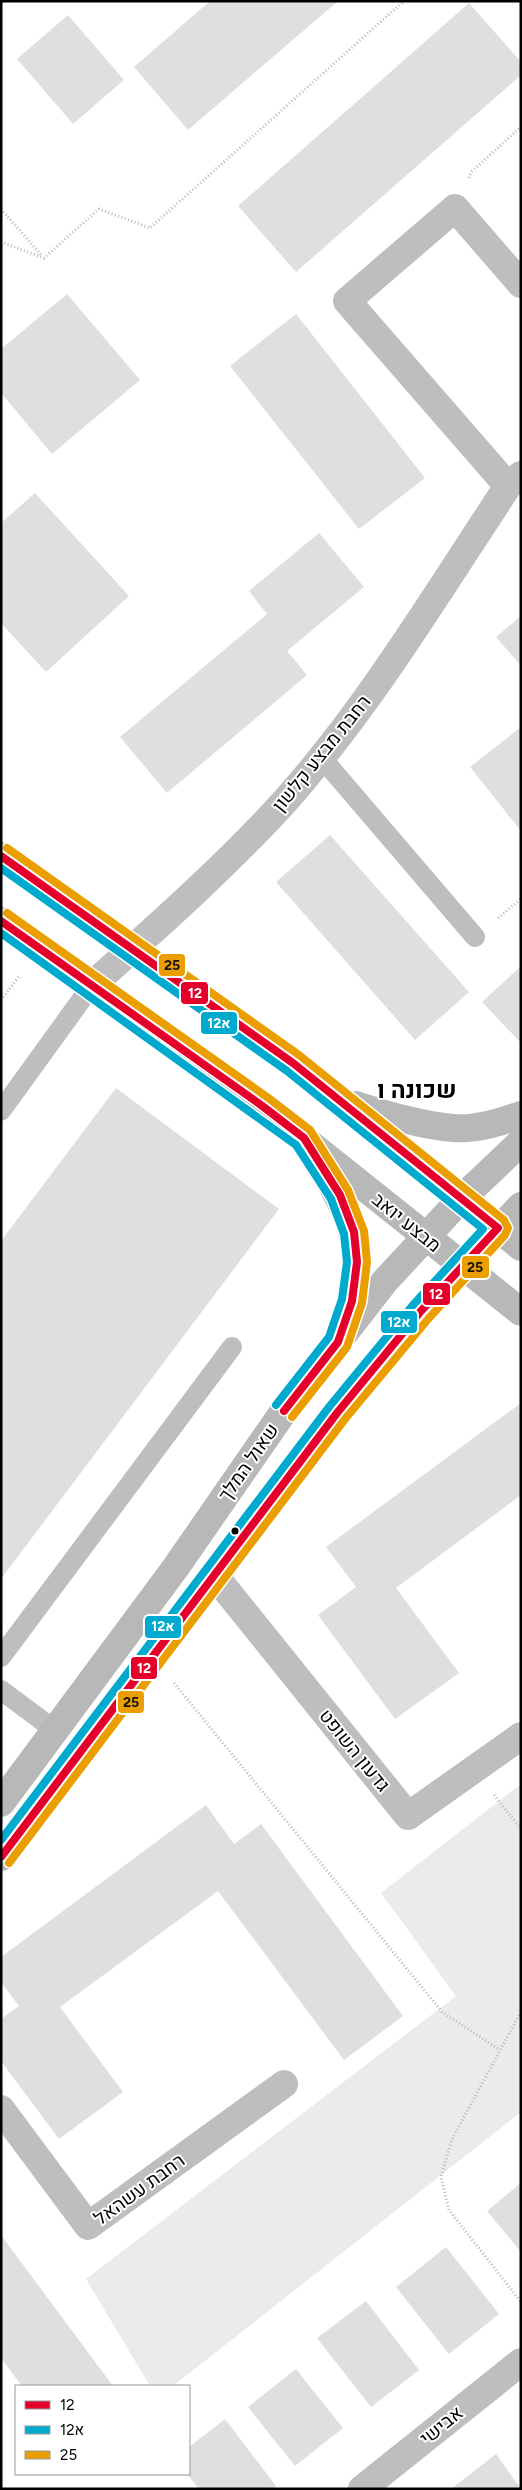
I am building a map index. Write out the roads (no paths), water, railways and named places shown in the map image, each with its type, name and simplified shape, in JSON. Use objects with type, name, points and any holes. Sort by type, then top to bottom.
[{"type":"street","name":"רחבת מבצע קלשון","points":[[92,985],[227,860],[286,800],[379,680],[514,481],[346,300],[454,208],[521,284]]},
{"type":"street","points":[[1,856],[293,1063],[521,1247]]},
{"type":"street","name":"מבצע יואב","points":[[1,921],[261,1105],[521,1312]]},
{"type":"street","points":[[340,1100],[400,1119],[454,1129],[485,1126],[521,1115]]},
{"type":"street","points":[[304,1138],[340,1195],[354,1232],[357,1262],[352,1301],[338,1342]]},
{"type":"street","name":"שאול המלך","points":[[1,1803],[56,1732],[176,1567],[284,1411],[385,1281],[461,1199],[521,1142]]},
{"type":"street","points":[[1,1857],[337,1413],[421,1311],[521,1206]]},
{"type":"street","name":"גדעון השופט","points":[[215,1576],[408,1816],[521,1736]]},
{"type":"street","name":"רחבת עשהאל","points":[[1,2109],[88,2226],[284,2084]]},
{"type":"street","name":"אבישי","points":[[362,2489],[521,2362]]},
{"type":"lane","points":[[321,757],[475,937]]},
{"type":"lane","points":[[1,1110],[92,985]]},
{"type":"lane","points":[[1,1657],[232,1347]]},
{"type":"lane","points":[[1,1690],[56,1732]]},
{"type":"district","name":"שכונה ו","points":[[417,1090]]}]
